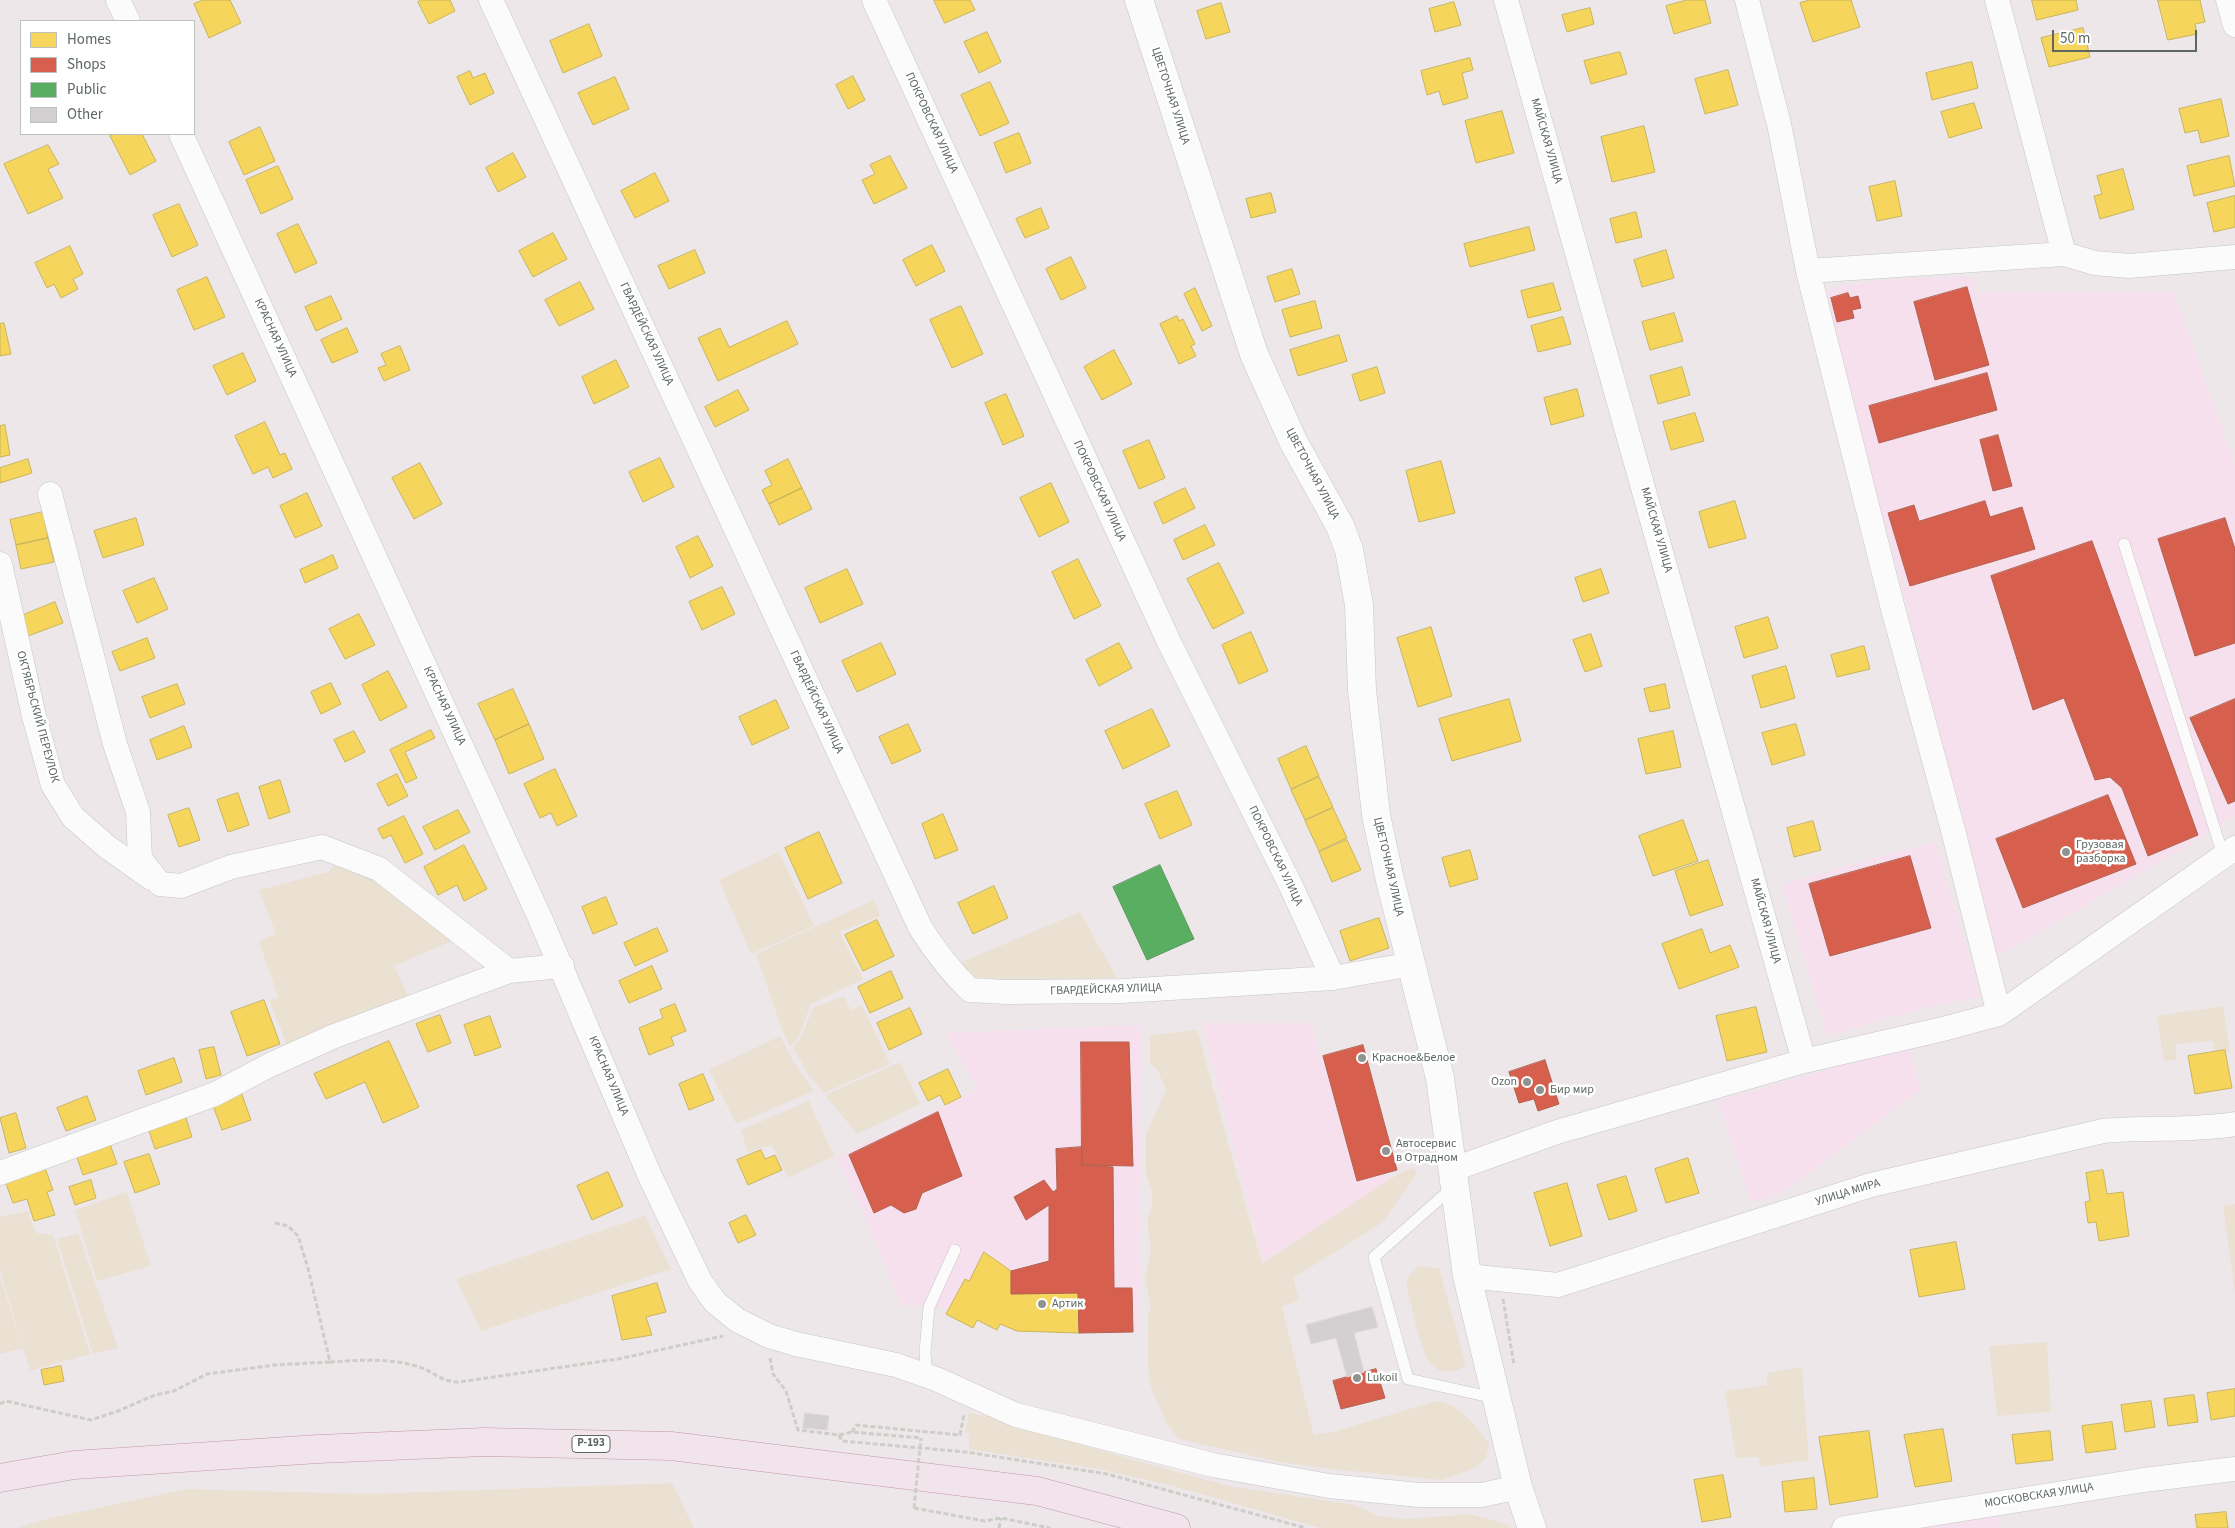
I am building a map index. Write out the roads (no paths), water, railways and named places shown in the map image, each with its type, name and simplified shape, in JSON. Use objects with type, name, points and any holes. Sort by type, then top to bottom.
[{"type":"highway","name":"Р-193","points":[[0,1478],[74,1465],[328,1448],[485,1442],[671,1446],[1037,1490],[1176,1528]]},
{"type":"street","points":[[118,0],[128,20]]},
{"type":"street","name":"ГВАРДЕЙСКАЯ УЛИЦА","points":[[491,0],[916,918],[940,958],[970,990],[1006,992],[1122,991],[1333,978],[1412,964]]},
{"type":"street","name":"ПОКРОВСКАЯ УЛИЦА","points":[[874,0],[1165,635],[1290,884],[1333,978]]},
{"type":"street","name":"ЦВЕТОЧНАЯ УЛИЦА","points":[[1139,0],[1254,354],[1293,441],[1340,526],[1349,550],[1359,605],[1362,690],[1375,806],[1390,880],[1440,1078],[1467,1276],[1495,1398],[1518,1487],[1532,1528]]},
{"type":"street","name":"МАЙСКАЯ УЛИЦА","points":[[1506,0],[1804,1062]]},
{"type":"street","points":[[1747,0],[1779,124],[1808,271],[1892,605],[1953,830],[1999,1014]]},
{"type":"street","points":[[1997,0],[2064,254]]},
{"type":"street","points":[[2228,0],[2235,25]]},
{"type":"street","name":"КРАСНАЯ УЛИЦА","points":[[181,135],[562,966],[649,1174],[700,1282],[715,1302],[737,1320],[770,1336],[796,1344],[896,1365],[1016,1414],[1213,1465],[1329,1486],[1419,1495],[1482,1495],[1518,1487]]},
{"type":"street","points":[[1808,271],[2064,254],[2095,263],[2129,266],[2235,257]]},
{"type":"street","points":[[50,494],[115,744],[138,812],[140,859],[160,884],[181,886],[231,867],[322,847],[379,869],[509,971]]},
{"type":"street","name":"ОКТЯБРЬСКИЙ ПЕРЕУЛОК","points":[[0,564],[34,716],[53,785],[73,817],[106,846],[160,884]]},
{"type":"street","points":[[1455,1177],[1557,1132],[1804,1062],[1999,1014],[2229,851]]},
{"type":"street","points":[[0,1173],[215,1094],[270,1065],[332,1037],[509,971],[562,966]]},
{"type":"street","name":"УЛИЦА МИРА","points":[[1467,1276],[1558,1284],[1871,1185],[2103,1131],[2216,1127],[2235,1124]]},
{"type":"street","name":"МОСКОВСКАЯ УЛИЦА","points":[[1844,1528],[2144,1480],[2235,1469]]},
{"type":"lane","points":[[2124,544],[2229,851]]},
{"type":"lane","points":[[1455,1177],[1374,1257],[1408,1379],[1495,1398]]},
{"type":"lane","points":[[927,1377],[925,1352],[929,1307],[956,1250]]},
{"type":"place","name":"Грузовая разборка","points":[[2066,852]]},
{"type":"place","name":"Красное&Белое","points":[[1362,1058]]},
{"type":"place","name":"Ozon","points":[[1527,1082]]},
{"type":"place","name":"Бир мир","points":[[1540,1090]]},
{"type":"place","name":"Автосервис в Отрадном","points":[[1386,1151]]},
{"type":"place","name":"Артик","points":[[1042,1304]]},
{"type":"place","name":"Lukoil","points":[[1357,1378]]}]
